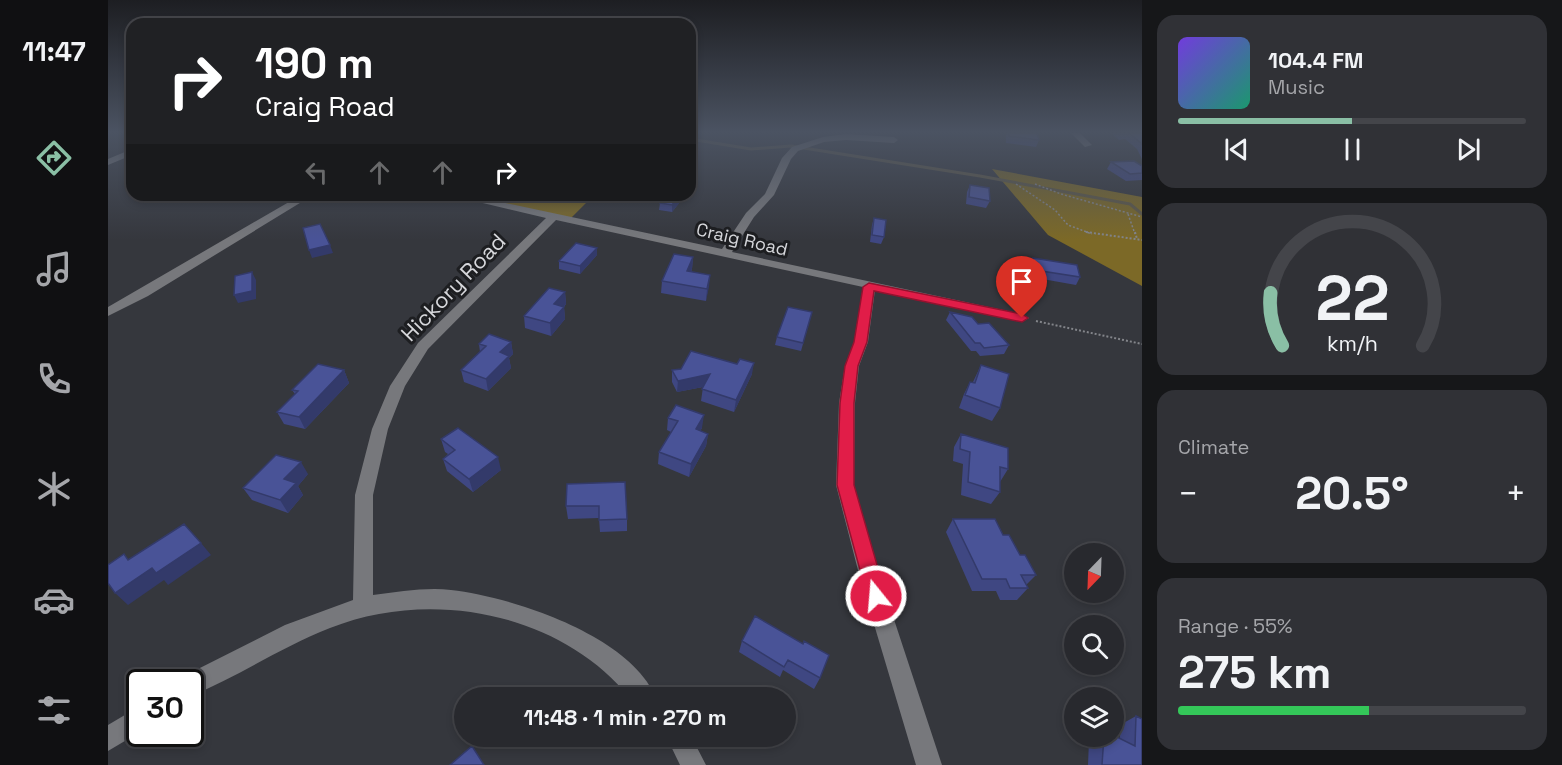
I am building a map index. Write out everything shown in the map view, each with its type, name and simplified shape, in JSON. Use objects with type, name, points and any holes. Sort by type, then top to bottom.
[{"type":"street","points":[[724,253],[750,215],[769,195],[782,169]]},
{"type":"street","points":[[108,312],[298,201]]},
{"type":"street","name":"Craig Road","points":[[480,201],[724,253],[869,287],[1022,318]]},
{"type":"street","name":"Hickory Road","points":[[363,607],[364,495],[380,429],[398,386],[429,339],[553,217]]},
{"type":"street","points":[[869,287],[861,342],[852,366],[847,403],[846,485],[869,574],[929,765]]},
{"type":"street","points":[[204,678],[293,633],[363,607],[408,600],[449,599],[499,607],[562,630],[619,667],[636,687]]},
{"type":"street","points":[[108,739],[126,727]]},
{"type":"street","points":[[684,747],[693,765]]},
{"type":"path","points":[[1016,184],[1055,210],[1068,225],[1088,233],[1142,240]]},
{"type":"path","points":[[1035,184],[1142,217]]},
{"type":"path","points":[[1128,213],[1137,239]]},
{"type":"path","points":[[1022,318],[1142,344]]},
{"type":"shaded area","points":[[992,169],[1142,197],[1142,286],[1048,235]]},
{"type":"shaded area","points":[[482,201],[588,201],[569,220]]},
{"type":"building","points":[[1122,169],[1142,169],[1142,173],[1130,174]]},
{"type":"building","points":[[970,185],[989,188],[990,201],[969,197]]},
{"type":"building","points":[[662,201],[675,201],[672,205],[660,203]]},
{"type":"building","points":[[874,218],[886,220],[884,237],[872,235]]},
{"type":"building","points":[[320,224],[330,245],[309,250],[303,228]]},
{"type":"building","points":[[576,243],[597,248],[580,266],[559,261]]},
{"type":"building","points":[[674,254],[693,257],[687,271],[710,275],[707,289],[662,281]]},
{"type":"building","points":[[1033,258],[1077,265],[1080,277],[1035,270]]},
{"type":"building","points":[[252,272],[252,291],[234,295],[235,276]]},
{"type":"building","points":[[549,288],[565,292],[554,304],[564,307],[550,323],[524,316]]},
{"type":"building","points":[[788,307],[812,312],[803,343],[777,337]]},
{"type":"building","points":[[950,312],[972,317],[978,324],[989,323],[1009,345],[984,348],[980,343],[975,343]]},
{"type":"building","points":[[489,334],[511,342],[500,352],[509,356],[486,379],[461,370],[486,346],[479,344]]},
{"type":"building","points":[[691,351],[737,364],[740,359],[754,363],[736,400],[702,389],[710,374],[678,381],[672,370],[681,369]]},
{"type":"building","points":[[318,364],[344,370],[299,417],[277,412],[298,391],[292,390]]},
{"type":"building","points":[[981,365],[1009,374],[1000,408],[965,395],[970,382],[975,383]]},
{"type":"building","points":[[676,405],[704,415],[696,429],[708,434],[691,464],[659,452],[678,421],[668,418]]},
{"type":"building","points":[[458,428],[498,457],[469,479],[443,459],[455,450],[441,439]]},
{"type":"building","points":[[961,434],[1008,448],[1008,469],[1000,467],[1000,492],[968,482],[970,452],[960,449]]},
{"type":"building","points":[[276,455],[301,462],[284,479],[296,483],[280,500],[243,488]]},
{"type":"building","points":[[625,482],[627,519],[599,520],[599,506],[566,506],[567,484]]},
{"type":"building","points":[[953,519],[995,519],[1003,535],[1009,535],[1020,555],[1025,555],[1036,575],[1021,575],[1028,588],[1010,588],[1006,579],[982,579]]},
{"type":"building","points":[[184,524],[201,543],[156,573],[152,568],[115,593],[108,583],[108,565],[124,554],[128,560]]},
{"type":"building","points":[[755,616],[803,644],[804,641],[829,655],[820,678],[788,660],[784,667],[742,641]]},
{"type":"building","points":[[1136,716],[1142,719],[1142,765],[1102,765],[1103,747],[1124,747],[1124,740],[1135,746]]},
{"type":"building","points":[[473,747],[484,765],[450,765]]},
{"type":"waterway","points":[[934,169],[1130,204],[1142,214]]},
{"type":"route","points":[[876,596],[846,485],[847,403],[852,366],[861,342],[869,287],[1022,318]]}]
